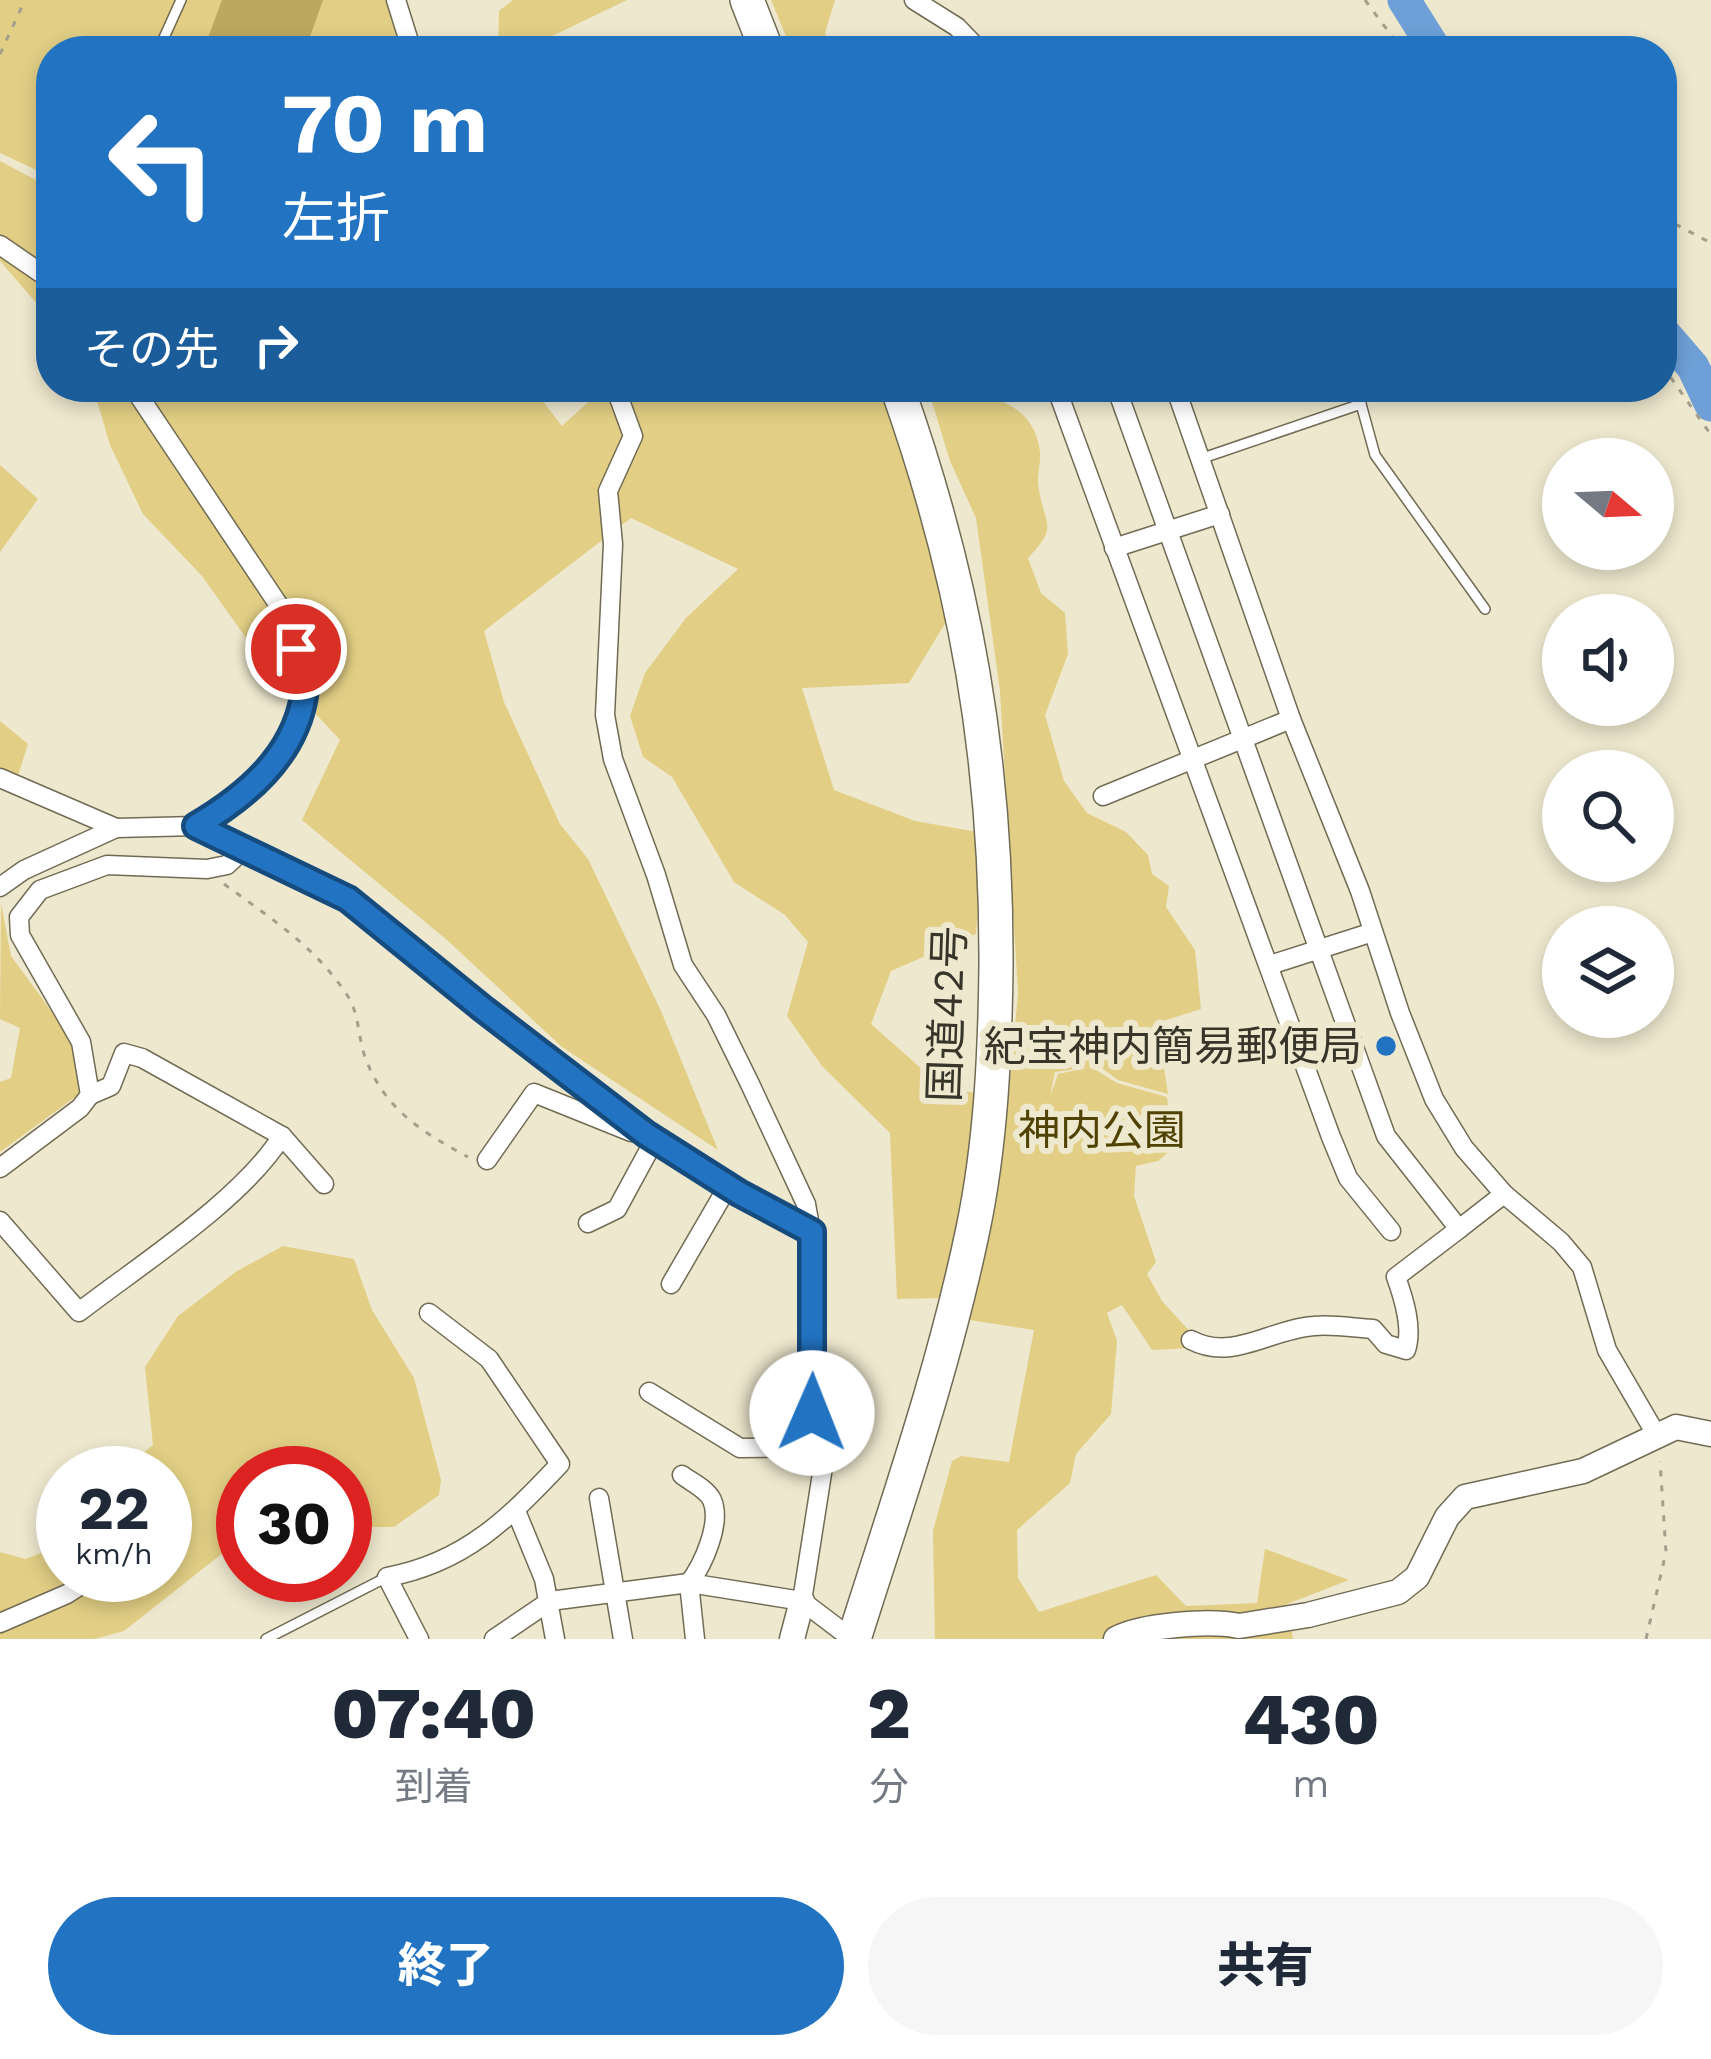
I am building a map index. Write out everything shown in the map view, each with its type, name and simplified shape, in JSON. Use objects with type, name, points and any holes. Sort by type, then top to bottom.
[{"type":"highway","points":[[747,0],[761,36]]},
{"type":"highway","name":"国道42号","points":[[845,1633],[934,1389],[974,1226],[988,1131],[996,1016],[997,886],[988,760],[967,628],[928,475],[902,402]]},
{"type":"main road","points":[[1116,1639],[1143,1630],[1224,1623],[1239,1627],[1381,1599],[1417,1577],[1447,1517],[1465,1497],[1582,1471],[1676,1426],[1711,1434]]},
{"type":"main road","points":[[792,1639],[802,1601]]},
{"type":"street","points":[[396,0],[407,36]]},
{"type":"street","points":[[914,0],[966,36]]},
{"type":"street","points":[[0,245],[36,270]]},
{"type":"street","points":[[144,402],[288,619],[304,680],[304,698],[273,764],[238,801],[196,826]]},
{"type":"street","points":[[621,402],[633,436],[608,491],[613,544],[605,715],[613,759],[683,965],[716,1015],[750,1084],[806,1204],[812,1232],[812,1413],[823,1467],[802,1601]]},
{"type":"street","points":[[1061,402],[1348,1178],[1391,1231]]},
{"type":"street","points":[[1121,402],[1386,1136],[1459,1229]]},
{"type":"street","points":[[1179,402],[1291,718],[1434,1099],[1464,1148],[1504,1194],[1561,1242],[1582,1267],[1607,1350],[1657,1436]]},
{"type":"street","points":[[1114,548],[1220,514]]},
{"type":"street","points":[[1103,796],[1291,718]]},
{"type":"street","points":[[0,778],[116,828]]},
{"type":"street","points":[[0,887],[24,870],[116,828],[196,826],[246,847],[348,899],[649,1135],[812,1232]]},
{"type":"street","points":[[90,1095],[81,1042],[20,935],[19,917],[40,890],[107,865],[203,869],[227,865],[246,847]]},
{"type":"street","points":[[1270,965],[1373,932]]},
{"type":"street","points":[[0,1168],[80,1108],[90,1095],[111,1086],[124,1053],[142,1058],[282,1136],[324,1184]]},
{"type":"street","points":[[482,1161],[534,1094],[649,1135]]},
{"type":"street","points":[[588,1223],[617,1208],[649,1135]]},
{"type":"street","points":[[0,1221],[79,1312],[239,1187],[267,1160],[282,1136]]},
{"type":"street","points":[[671,1284],[728,1186]]},
{"type":"street","points":[[1191,1340],[1232,1350],[1315,1325],[1373,1329],[1386,1344],[1406,1350],[1406,1316],[1396,1277],[1504,1194]]},
{"type":"street","points":[[419,1639],[387,1576],[425,1570],[473,1543],[515,1511],[560,1464],[489,1359],[429,1313]]},
{"type":"street","points":[[650,1392],[740,1448],[821,1447]]},
{"type":"street","points":[[682,1474],[710,1496],[715,1511],[705,1563],[689,1583],[695,1639]]},
{"type":"street","points":[[599,1498],[623,1639]]},
{"type":"street","points":[[515,1511],[544,1579],[555,1639]]},
{"type":"street","points":[[494,1639],[550,1601],[689,1583],[802,1601],[845,1633]]},
{"type":"street","points":[[0,1623],[49,1602]]},
{"type":"lane","points":[[165,36],[181,0]]},
{"type":"lane","points":[[1200,459],[1360,404],[1375,455],[1485,609]]},
{"type":"lane","points":[[266,1639],[387,1576]]},
{"type":"path","points":[[0,54],[25,0]]},
{"type":"path","points":[[1365,0],[1392,36]]},
{"type":"path","points":[[1677,225],[1711,243]]},
{"type":"path","points":[[1677,386],[1711,435]]},
{"type":"path","points":[[203,869],[306,945],[350,998],[365,1058],[387,1099],[416,1129],[482,1161]]},
{"type":"path","points":[[1646,1639],[1666,1552],[1657,1436]]},
{"type":"green space","points":[[0,0],[391,0],[408,36],[36,36],[36,170],[0,153]]},
{"type":"green space","points":[[513,0],[627,0],[552,36],[498,36],[499,11]]},
{"type":"green space","points":[[771,0],[835,0],[826,36],[786,36]]},
{"type":"green space","points":[[0,161],[36,180],[36,303],[0,261]]},
{"type":"green space","points":[[97,402],[543,402],[562,426],[588,402],[888,402],[952,612],[909,683],[802,688],[834,790],[915,821],[983,833],[976,934],[891,971],[871,1024],[940,1085],[982,1095],[943,1298],[897,1299],[890,1133],[822,1066],[787,1016],[808,942],[785,915],[734,882],[672,777],[643,757],[630,716],[645,673],[686,618],[738,569],[631,518],[484,631],[504,702],[560,824],[588,859],[661,1011],[718,1150],[562,1047],[447,940],[302,820],[340,740],[249,642],[202,576],[143,514],[110,445]]},
{"type":"green space","name":"神内公園","points":[[932,402],[1001,402],[1032,426],[1040,452],[1038,485],[1047,532],[1028,558],[1041,593],[1065,613],[1068,654],[1045,715],[1064,781],[1087,813],[1126,832],[1148,855],[1152,874],[1169,886],[1166,907],[1195,950],[1201,1009],[1157,1023],[1168,1094],[1091,1067],[1117,1083],[1167,1097],[1173,1148],[1158,1161],[1136,1166],[1134,1196],[1156,1262],[1147,1274],[1162,1301],[1193,1335],[1188,1348],[1152,1350],[1122,1305],[1107,1313],[1117,1341],[1111,1414],[1076,1454],[1070,1483],[1017,1530],[1018,1578],[1039,1612],[1156,1575],[1186,1606],[1257,1603],[1265,1549],[1349,1580],[1287,1604],[1293,1639],[935,1639],[933,1531],[952,1461],[961,1456],[1009,1462],[1034,1330],[969,1320],[990,1234],[1018,993],[1000,691],[976,518],[950,461]]},
{"type":"green space","points":[[0,465],[38,499],[0,552]]},
{"type":"green space","points":[[0,721],[28,744],[15,785],[0,778]]},
{"type":"green space","points":[[1,903],[11,956],[60,1023],[84,1072],[78,1095],[0,1152],[0,1082],[11,1078],[20,1028],[0,1019]]},
{"type":"green space","points":[[283,1246],[354,1259],[372,1310],[414,1378],[441,1480],[439,1495],[394,1527],[372,1527],[372,1446],[216,1446],[216,1558],[192,1577],[192,1446],[152,1446],[145,1367],[178,1316],[237,1271]]},
{"type":"green space","points":[[0,1552],[25,1559],[36,1555],[36,1602],[161,1602],[124,1631],[94,1639],[0,1639]]},
{"type":"building","points":[[222,0],[323,0],[310,36],[209,36]]},
{"type":"waterway","points":[[1404,0],[1427,36]]},
{"type":"waterway","points":[[1677,348],[1693,367],[1711,405]]},
{"type":"place","name":"紀宝神内簡易郵便局","points":[[1386,1046]]},
{"type":"route","points":[[296,649],[304,698],[281,753],[238,801],[196,826],[348,899],[646,1134],[812,1232],[812,1413]]}]
